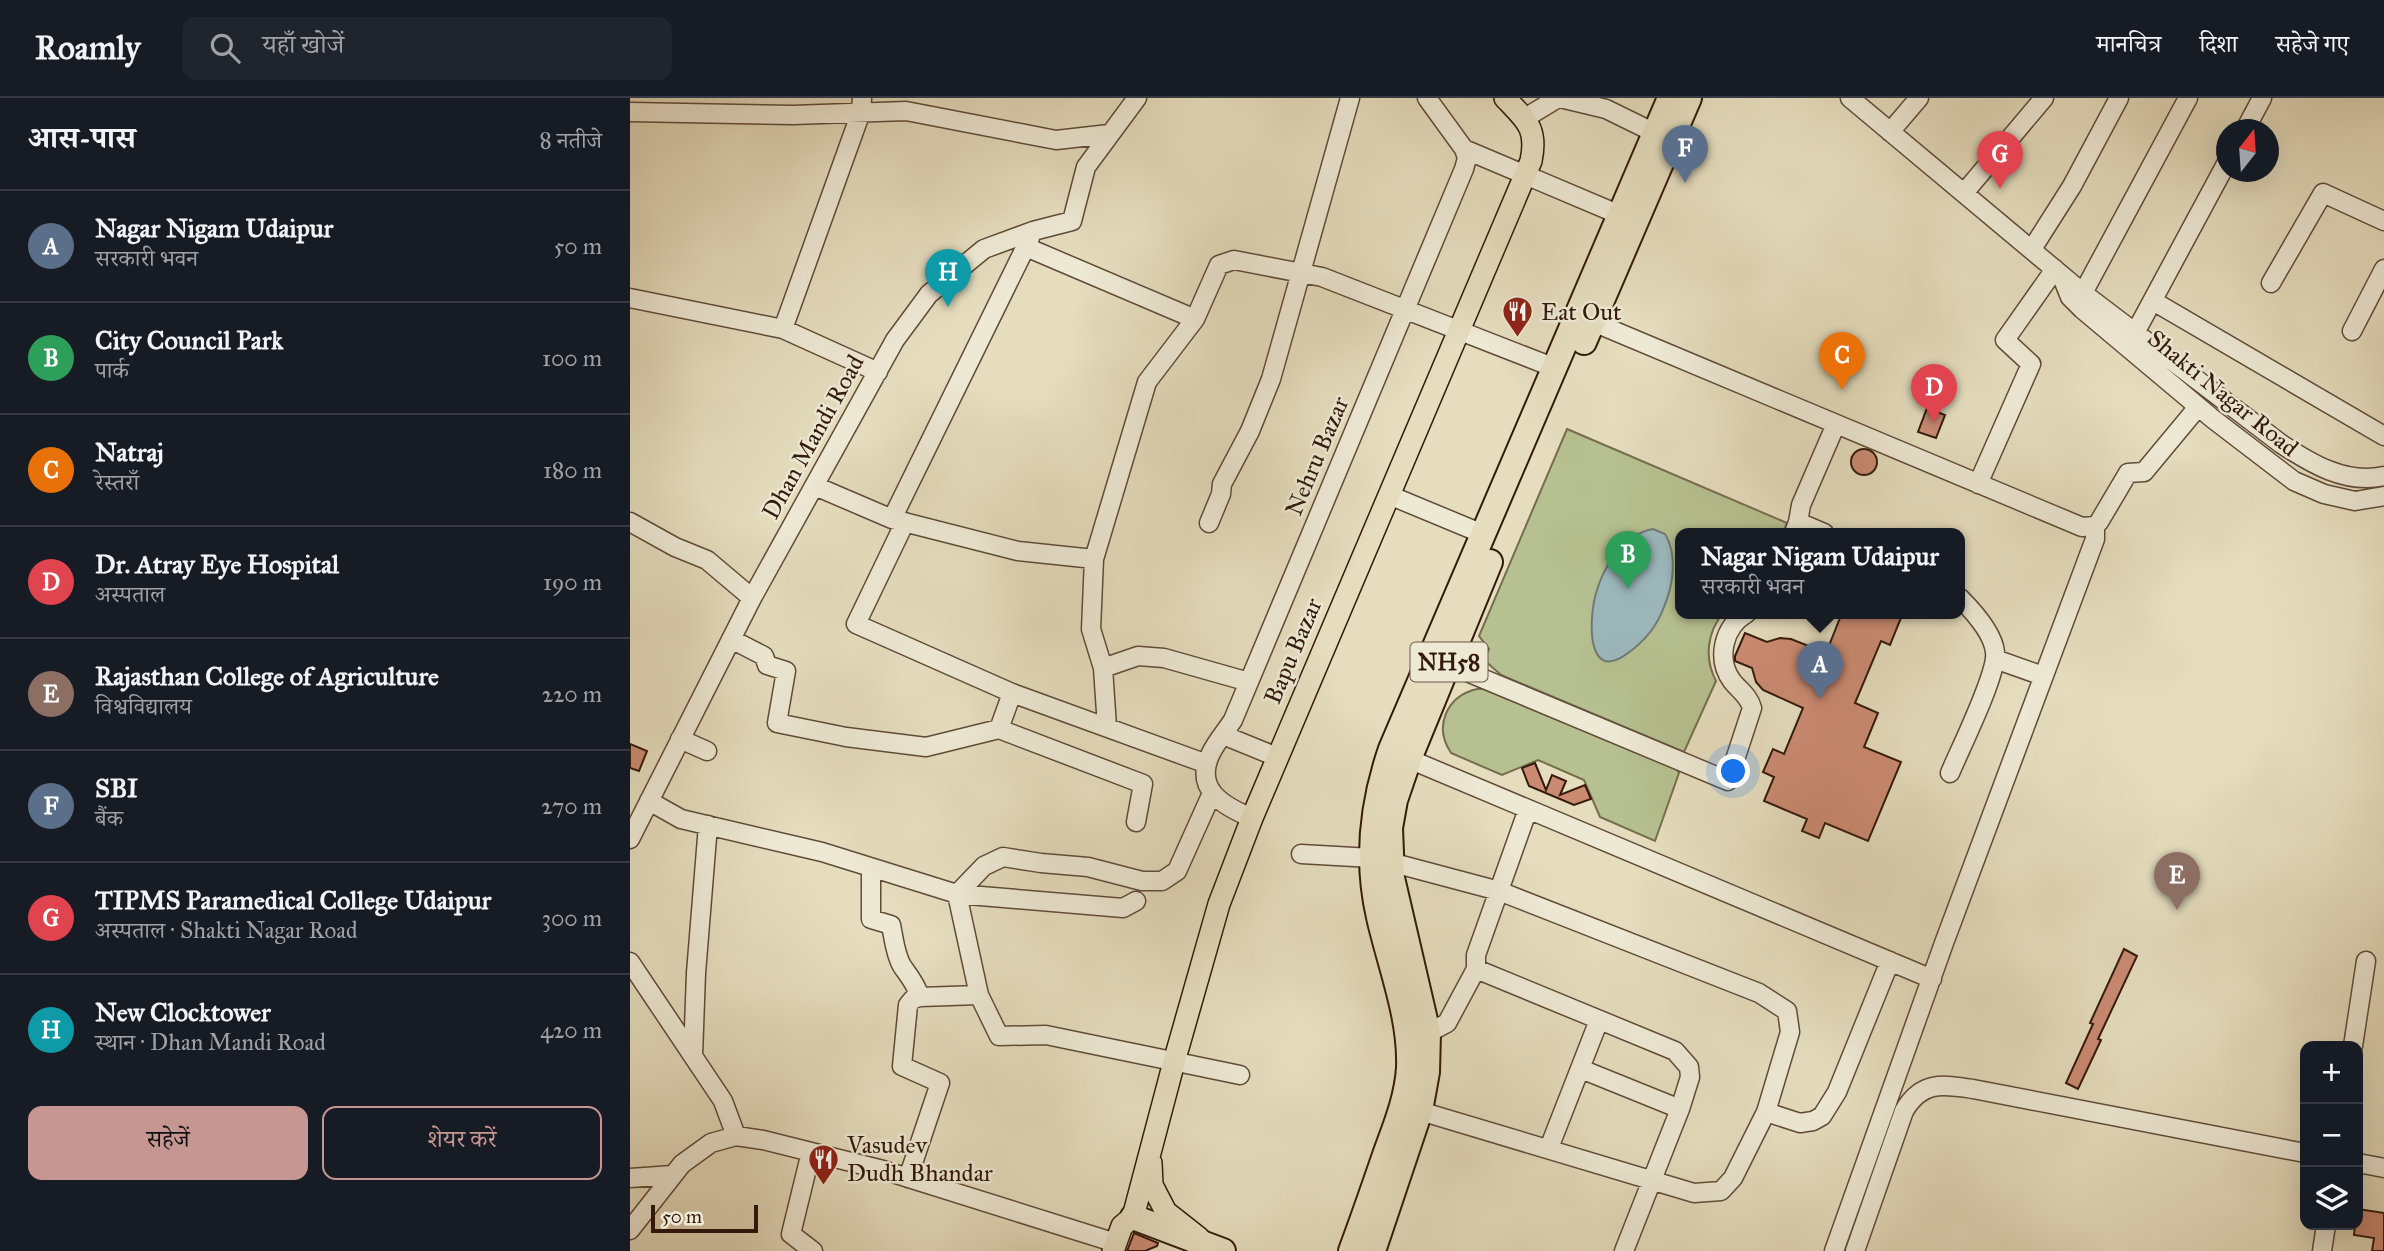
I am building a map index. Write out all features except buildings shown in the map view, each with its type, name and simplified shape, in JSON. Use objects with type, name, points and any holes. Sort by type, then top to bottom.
[{"type":"highway","name":"NH58","points":[[1351,1251],[1402,1108],[1409,1068],[1406,1029],[1379,917],[1381,860],[1376,808],[1386,765],[1670,98]]},
{"type":"highway","name":"NH58","points":[[1373,1251],[1420,1111],[1427,1072],[1428,1033],[1398,909],[1381,860],[1392,814],[1409,760],[1498,541],[1689,98]]},
{"type":"highway","points":[[1133,1217],[1221,1251]]},
{"type":"main road","points":[[1504,98],[1525,118]]},
{"type":"main road","name":"Bapu Bazar","points":[[1115,1247],[1122,1226],[1133,1217],[1219,904],[1276,757],[1531,161],[1534,140],[1525,118]]},
{"type":"main road","points":[[1150,1151],[1152,1185],[1166,1212],[1191,1234],[1221,1251]]},
{"type":"street","points":[[630,112],[793,115],[862,105],[1056,140],[1109,134],[1137,98]]},
{"type":"street","points":[[1209,523],[1221,494],[1222,484],[1250,431],[1271,379],[1350,98]]},
{"type":"street","points":[[1427,98],[1464,149],[1620,215]]},
{"type":"street","points":[[1525,118],[1559,98],[1606,109],[1655,133]]},
{"type":"street","points":[[1890,132],[1919,98]]},
{"type":"street","points":[[1964,193],[2044,98]]},
{"type":"street","points":[[2032,249],[2072,186],[2119,98]]},
{"type":"street","points":[[2083,293],[2188,98]]},
{"type":"street","points":[[2251,119],[2262,98]]},
{"type":"street","name":"Shakti Nagar Road","points":[[1859,101],[1890,132],[2083,293],[2219,398],[2307,461],[2348,476],[2384,476]]},
{"type":"street","points":[[783,329],[862,105]]},
{"type":"street","name":"Dhan Mandi Road","points":[[630,839],[752,598],[895,340],[929,294],[984,249],[1029,239],[1072,221],[1086,167],[1109,134]]},
{"type":"street","name":"Nehru Bazar","points":[[1207,764],[1233,720],[1406,308],[1464,169],[1467,158],[1464,149]]},
{"type":"street","points":[[2135,333],[2217,182]]},
{"type":"street","points":[[2272,283],[2323,192],[2384,221]]},
{"type":"street","points":[[1195,319],[1029,239],[898,520],[856,624],[1012,693],[1207,764],[1206,774],[1212,793],[1226,806],[1252,818]]},
{"type":"street","points":[[1107,727],[1103,668],[1091,629],[1094,559],[1147,382],[1195,319],[1219,265],[1234,260],[1322,277],[1555,368]]},
{"type":"street","points":[[2352,331],[2384,269]]},
{"type":"street","points":[[1978,484],[2031,364],[2005,340],[2058,271]]},
{"type":"street","name":"Shakti Nagar Road","points":[[2058,271],[2074,302],[2198,407],[2294,481],[2324,494],[2355,501],[2384,496]]},
{"type":"street","points":[[630,298],[783,329],[878,372]]},
{"type":"street","points":[[2152,301],[2384,436]]},
{"type":"street","points":[[1593,322],[2082,527],[2095,526],[2103,518],[2128,474],[2144,472],[2198,407]]},
{"type":"street","points":[[1796,528],[1801,505],[1836,424]]},
{"type":"street","points":[[2294,481],[2307,461]]},
{"type":"street","points":[[815,486],[898,520],[1018,551],[1094,559]]},
{"type":"street","points":[[1388,495],[1483,534]]},
{"type":"street","points":[[630,522],[675,547],[707,560],[752,598]]},
{"type":"street","points":[[1833,1251],[2095,539],[2095,526]]},
{"type":"street","points":[[1950,773],[1989,680],[1995,659],[1995,651],[1987,633],[1965,604]]},
{"type":"street","points":[[1448,664],[1728,780],[1752,708],[1726,670],[1723,657],[1724,645],[1732,625],[1740,619]]},
{"type":"street","points":[[731,639],[764,656],[767,665],[786,671],[777,723],[846,737],[926,747],[999,729],[1143,784],[1136,822]]},
{"type":"street","points":[[1103,668],[1138,656],[1164,658],[1249,682]]},
{"type":"street","points":[[1995,659],[2043,676]]},
{"type":"street","points":[[999,729],[1012,693]]},
{"type":"street","points":[[1223,735],[1276,757]]},
{"type":"street","points":[[680,740],[707,751]]},
{"type":"street","points":[[1409,760],[1931,979]]},
{"type":"street","points":[[957,894],[984,866],[1003,857],[1088,867],[1142,881],[1162,881],[1177,871],[1212,793]]},
{"type":"street","points":[[649,801],[681,819],[822,852],[957,894],[1123,908],[1136,901]]},
{"type":"street","points":[[1428,1033],[1447,1023],[1476,969],[1476,955],[1528,810]]},
{"type":"street","points":[[693,1056],[696,972],[708,825]]},
{"type":"street","points":[[1301,854],[1381,860],[1499,891],[1759,993],[1787,1011],[1790,1032],[1766,1112],[1733,1178],[1721,1191],[1694,1193],[1420,1111]]},
{"type":"street","points":[[871,868],[871,919],[891,925],[901,965],[920,997]]},
{"type":"street","points":[[957,894],[979,995],[999,1036],[1046,1035],[1240,1075]]},
{"type":"street","points":[[1766,1112],[1800,1123],[1822,1116],[1837,1091],[1890,961]]},
{"type":"street","points":[[2354,1041],[2366,961]]},
{"type":"street","points":[[630,962],[723,1101],[736,1136]]},
{"type":"street","points":[[1476,969],[1675,1051],[1684,1058],[1689,1067],[1690,1077],[1680,1109],[1624,1251]]},
{"type":"street","points":[[908,1178],[940,1083],[902,1066],[908,1006],[913,999],[920,997],[979,995]]},
{"type":"street","points":[[1549,1148],[1599,1020]]},
{"type":"street","points":[[1581,1069],[1680,1109]]},
{"type":"street","points":[[1855,1251],[1904,1111],[1919,1092],[1933,1086],[1973,1089],[2300,1152]]},
{"type":"street","points":[[630,1230],[672,1175],[701,1149],[711,1143],[736,1136],[811,1152],[908,1178],[1115,1247]]},
{"type":"street","points":[[811,1152],[791,1234],[813,1251]]},
{"type":"street","points":[[2363,1164],[2384,1168]]},
{"type":"street","points":[[630,1178],[672,1175]]},
{"type":"street","points":[[2322,1251],[2325,1230]]},
{"type":"green space","points":[[1567,429],[1787,523],[1785,528],[1675,528],[1675,619],[1719,619],[1713,629],[1709,646],[1710,663],[1716,681],[1684,752],[1501,675],[1484,660],[1489,649],[1479,636]]},
{"type":"green space","points":[[1477,689],[1487,689],[1674,766],[1679,773],[1655,841],[1600,817],[1584,780],[1538,760],[1502,775],[1451,753],[1443,733],[1446,714],[1458,698]]},
{"type":"water","points":[[1653,529],[1665,534],[1672,551],[1672,580],[1667,599],[1654,627],[1640,643],[1614,661],[1603,660],[1597,654],[1592,629],[1592,614],[1599,583],[1609,563],[1623,546],[1640,533]]},
{"type":"place","name":"SBI","points":[[1685,183]]},
{"type":"place","name":"TIPMS Paramedical College Udaipur","points":[[2000,189]]},
{"type":"place","name":"New Clocktower","points":[[948,307]]},
{"type":"place","name":"Eat Out","points":[[1518,339]]},
{"type":"place","name":"Natraj","points":[[1842,390]]},
{"type":"place","name":"Dr. Atray Eye Hospital","points":[[1934,422]]},
{"type":"place","name":"City Council Park","points":[[1628,589]]},
{"type":"place","name":"Nagar Nigam Udaipur","points":[[1820,699]]},
{"type":"place","name":"Rajasthan College of Agriculture","points":[[2177,910]]},
{"type":"place","name":"Vasudev Dudh Bhandar","points":[[824,1186]]}]
